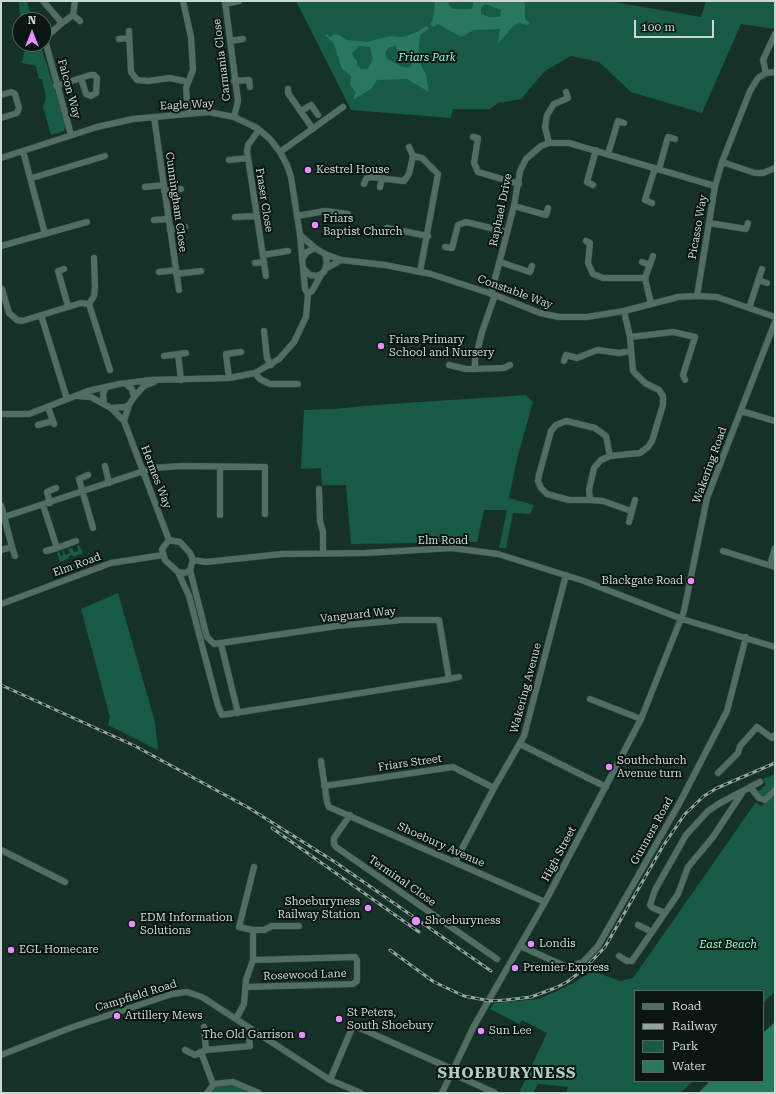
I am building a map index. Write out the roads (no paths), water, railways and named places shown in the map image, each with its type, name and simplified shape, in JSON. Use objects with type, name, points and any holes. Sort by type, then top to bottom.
[{"type":"street","points":[[44,1],[62,23]]},
{"type":"street","points":[[183,1],[191,37],[192,70],[186,88],[188,113]]},
{"type":"street","points":[[225,2],[239,1]]},
{"type":"street","name":"Carmania Close","points":[[225,2],[234,81],[238,101],[234,117]]},
{"type":"street","points":[[75,4],[73,15],[80,22]]},
{"type":"street","name":"Falcon Way","points":[[71,135],[56,86],[52,63],[45,40],[46,37],[73,15]]},
{"type":"street","points":[[129,31],[131,72],[137,80],[148,82],[170,78],[188,82]]},
{"type":"street","points":[[119,39],[129,38]]},
{"type":"street","points":[[774,38],[763,60],[763,66],[766,73],[775,72]]},
{"type":"street","points":[[230,41],[243,39]]},
{"type":"street","name":"Picasso Way","points":[[697,296],[715,186],[722,162],[750,91],[758,78],[766,73]]},
{"type":"street","points":[[56,86],[81,78]]},
{"type":"street","points":[[234,81],[249,80],[250,87]]},
{"type":"street","points":[[288,89],[288,93],[313,129]]},
{"type":"street","points":[[1,95],[11,92],[15,94],[19,108],[17,113],[1,118]]},
{"type":"street","points":[[570,105],[567,95],[554,104],[547,115],[545,127],[549,143],[569,143],[715,186]]},
{"type":"street","points":[[301,111],[311,105],[318,115]]},
{"type":"street","points":[[280,152],[343,107]]},
{"type":"street","name":"Eagle Way","points":[[1,158],[24,152],[71,135],[117,122],[188,113],[209,112],[234,117],[259,130],[270,139],[280,152],[291,177],[302,258]]},
{"type":"street","name":"Cunningham Close","points":[[154,117],[179,290]]},
{"type":"street","points":[[608,154],[621,122],[611,119]]},
{"type":"street","name":"Fraser Close","points":[[259,130],[248,146],[248,158],[266,276]]},
{"type":"street","points":[[638,198],[649,202],[665,136],[675,139]]},
{"type":"street","points":[[485,140],[475,138],[474,162],[478,172],[519,184]]},
{"type":"street","name":"Raphael Drive","points":[[475,369],[475,360],[493,295],[519,184],[520,171],[526,159],[536,149],[549,143]]},
{"type":"street","points":[[364,184],[366,179],[370,177],[404,181],[409,174],[413,156],[409,148]]},
{"type":"street","points":[[587,182],[596,150]]},
{"type":"street","points":[[24,152],[32,178],[45,234]]},
{"type":"street","points":[[32,178],[105,156]]},
{"type":"street","points":[[413,156],[422,158],[438,174],[428,236],[420,272]]},
{"type":"street","points":[[229,160],[248,158]]},
{"type":"street","points":[[722,162],[762,173],[775,168]]},
{"type":"street","points":[[380,187],[382,178]]},
{"type":"street","points":[[580,180],[593,185]]},
{"type":"street","points":[[145,187],[181,189]]},
{"type":"street","points":[[514,206],[547,212],[544,222]]},
{"type":"street","points":[[297,216],[325,211],[348,214]]},
{"type":"street","points":[[235,217],[257,216]]},
{"type":"street","points":[[154,220],[168,219]]},
{"type":"street","points":[[1,246],[87,222]]},
{"type":"street","points":[[459,250],[448,248],[458,226],[466,222],[507,232]]},
{"type":"street","points":[[709,223],[747,229]]},
{"type":"street","points":[[170,230],[185,227]]},
{"type":"street","points":[[388,228],[428,236]]},
{"type":"street","points":[[300,235],[315,248],[325,254],[327,268]]},
{"type":"street","points":[[598,246],[588,242],[589,266],[596,276],[603,278],[645,278]]},
{"type":"street","points":[[1,414],[29,414],[88,391],[144,380],[229,378],[255,373],[271,365],[287,351],[300,332],[306,317],[308,294],[305,289],[302,258],[307,252],[315,248]]},
{"type":"street","points":[[255,263],[263,258],[288,251]]},
{"type":"street","name":"Constable Way","points":[[325,254],[341,260],[377,264],[420,272],[493,295],[532,311],[559,317],[587,318],[624,311],[678,297],[697,296],[717,297],[775,317]]},
{"type":"street","points":[[651,304],[645,278],[653,256]]},
{"type":"street","points":[[94,258],[96,288],[90,304],[110,370]]},
{"type":"street","points":[[308,294],[312,291],[327,268],[341,260]]},
{"type":"street","points":[[500,262],[530,272]]},
{"type":"street","points":[[642,262],[650,264]]},
{"type":"street","points":[[303,268],[314,276],[322,274]]},
{"type":"street","points":[[64,269],[58,271],[68,306]]},
{"type":"street","points":[[749,308],[762,269]]},
{"type":"street","points":[[159,272],[201,271]]},
{"type":"street","points":[[758,280],[767,283]]},
{"type":"street","points":[[2,289],[13,318],[22,320],[68,306],[81,303],[90,304]]},
{"type":"street","points":[[590,500],[590,484],[594,468],[601,460],[610,456],[640,453],[646,449],[652,441],[663,405],[663,396],[659,390],[645,383],[633,371],[630,337],[624,311]]},
{"type":"street","points":[[41,315],[67,399]]},
{"type":"street","name":"Wakering Road","points":[[682,619],[707,498],[775,322]]},
{"type":"street","points":[[685,380],[683,375],[696,330]]},
{"type":"street","points":[[264,331],[267,358],[271,365]]},
{"type":"street","points":[[630,337],[673,332],[695,337]]},
{"type":"street","points":[[568,348],[565,358],[577,358],[597,350],[619,353],[631,351]]},
{"type":"street","points":[[218,355],[241,352]]},
{"type":"street","points":[[164,356],[186,353]]},
{"type":"street","points":[[178,354],[181,380]]},
{"type":"street","points":[[226,354],[229,378]]},
{"type":"street","points":[[449,365],[466,369],[504,368],[510,365]]},
{"type":"street","points":[[255,373],[260,379],[270,384],[298,384]]},
{"type":"street","points":[[124,421],[129,405],[144,386],[163,380]]},
{"type":"street","points":[[126,384],[132,389],[134,397]]},
{"type":"street","points":[[104,404],[102,394],[106,387]]},
{"type":"street","points":[[76,396],[91,397],[111,408],[120,408],[129,405]]},
{"type":"street","points":[[38,425],[53,422],[48,407]]},
{"type":"street","name":"Hermes Way","points":[[111,408],[124,421],[142,472],[169,540]]},
{"type":"street","points":[[741,411],[775,422]]},
{"type":"street","points":[[610,456],[606,436],[595,428],[566,421],[556,425],[551,431],[538,481],[541,488],[547,494],[569,500],[603,501],[631,511]]},
{"type":"street","points":[[105,466],[110,483]]},
{"type":"street","points":[[4,517],[82,493],[159,466],[273,467]]},
{"type":"street","points":[[220,466],[220,515]]},
{"type":"street","points":[[265,467],[265,514]]},
{"type":"street","points":[[88,475],[79,479],[93,528]]},
{"type":"street","points":[[50,503],[47,492],[56,488]]},
{"type":"street","points":[[311,496],[319,492],[323,554]]},
{"type":"street","points":[[629,522],[635,500]]},
{"type":"street","points":[[1,505],[15,556]]},
{"type":"street","points":[[44,505],[57,548]]},
{"type":"street","points":[[238,713],[221,644],[217,645],[211,642],[207,637],[190,570],[193,560],[190,553],[180,542],[169,540],[163,546],[163,555],[178,572],[190,596],[197,629],[220,713],[226,715],[459,677]]},
{"type":"street","points":[[46,551],[76,541]]},
{"type":"street","points":[[1,550],[12,547]]},
{"type":"street","points":[[723,551],[772,566],[775,548]]},
{"type":"street","name":"Elm Road","points":[[193,560],[206,562],[282,554],[462,549],[512,557],[682,619]]},
{"type":"street","name":"Elm Road","points":[[1,604],[111,563],[163,555]]},
{"type":"street","points":[[178,572],[185,573],[190,570]]},
{"type":"street","name":"Wakering Avenue","points":[[455,862],[494,788],[520,744],[528,722],[566,576]]},
{"type":"street","points":[[682,619],[775,647]]},
{"type":"street","name":"High Street","points":[[442,1093],[474,1026],[545,902],[641,719],[665,655],[682,619]]},
{"type":"street","name":"Vanguard Way","points":[[221,644],[333,626],[402,620],[439,620],[449,679]]},
{"type":"street","points":[[197,629],[205,627]]},
{"type":"street","name":"Gunners Road","points":[[520,946],[567,967],[582,962],[598,946],[683,797],[727,711],[746,638]]},
{"type":"street","points":[[590,699],[641,719]]},
{"type":"street","points":[[718,773],[738,753],[740,746],[757,727],[772,738],[775,735]]},
{"type":"street","points":[[520,744],[606,787]]},
{"type":"street","points":[[321,761],[324,786]]},
{"type":"street","name":"Friars Street","points":[[324,786],[453,767],[494,788]]},
{"type":"street","points":[[665,913],[653,908],[650,905],[655,890],[686,835],[708,811],[760,782]]},
{"type":"street","name":"Shoebury Avenue","points":[[324,786],[329,807],[545,902]]},
{"type":"street","points":[[750,787],[759,798],[765,800],[775,790]]},
{"type":"street","points":[[619,956],[627,961],[632,961],[678,894],[688,867],[713,836],[742,793]]},
{"type":"street","name":"Terminal Close","points":[[350,815],[334,838],[334,844],[336,847],[497,959]]},
{"type":"street","points":[[1,850],[65,882]]},
{"type":"street","points":[[254,867],[239,927],[253,930],[264,930],[272,926],[299,926]]},
{"type":"street","points":[[638,925],[652,932]]},
{"type":"street","name":"Rosewood Lane","points":[[236,1019],[244,1004],[246,976],[253,960],[253,930]]},
{"type":"street","points":[[484,959],[488,953]]},
{"type":"street","name":"Rosewood Lane","points":[[246,987],[353,984],[357,981],[357,960],[355,957],[253,960]]},
{"type":"street","name":"Campfield Road","points":[[1,1055],[70,1028],[178,992],[187,992],[199,995],[330,1080],[361,1093]]},
{"type":"street","points":[[330,1080],[352,1028],[356,1026],[495,1093]]},
{"type":"street","points":[[204,1027],[203,1051],[213,1084]]},
{"type":"street","points":[[185,1050],[195,1055],[203,1051],[250,1046],[249,1038]]},
{"type":"street","points":[[213,1084],[235,1082],[259,1093]]},
{"type":"street","points":[[207,1093],[213,1084]]},
{"type":"water","points":[[435,1],[448,1],[449,6],[453,9],[471,9],[474,4],[471,1],[520,1],[525,3],[525,19],[530,23],[528,25],[520,23],[514,25],[498,44],[500,29],[474,30],[461,37],[438,24],[433,27],[430,24],[433,20]],"holes":[[[485,4],[501,10],[500,17],[489,17],[481,14],[481,7]]]},
{"type":"water","points":[[427,26],[429,29],[420,35],[418,59],[426,75],[429,92],[407,79],[377,80],[372,88],[355,99],[353,98],[356,93],[350,84],[351,76],[342,69],[334,44],[325,35],[327,34],[330,37],[334,34],[347,40],[367,42],[390,36],[402,37],[417,32]],"holes":[[[359,46],[370,47],[373,58],[368,69],[361,69],[357,65],[357,61],[352,53]],[[396,46],[397,50],[406,54],[407,59],[412,61],[411,66],[407,68],[387,59],[385,53],[389,47]]]},
{"type":"water","points":[[775,1022],[775,1093],[698,1093],[709,1082],[764,1082],[764,1032]]},
{"type":"railway","points":[[1,685],[135,746],[249,808],[335,862],[491,971]]},
{"type":"railway","points":[[390,950],[434,982],[464,996],[490,1001],[506,1000],[531,997],[555,988],[567,982],[584,969],[605,947],[663,846],[685,814],[704,796],[717,788],[775,763]]},
{"type":"railway","points":[[272,828],[419,932]]},
{"type":"place","name":"Kestrel House","points":[[308,170]]},
{"type":"place","name":"Friars Baptist Church","points":[[315,225]]},
{"type":"place","name":"Friars Primary School and Nursery","points":[[381,346]]},
{"type":"place","name":"Blackgate Road","points":[[691,581]]},
{"type":"place","name":"Southchurch Avenue turn","points":[[609,767]]},
{"type":"place","name":"Shoeburyness Railway Station","points":[[368,908]]},
{"type":"place","name":"Shoeburyness","points":[[416,921]]},
{"type":"place","name":"EDM Information Solutions","points":[[132,924]]},
{"type":"place","name":"Londis","points":[[531,944]]},
{"type":"place","name":"EGL Homecare","points":[[11,950]]},
{"type":"place","name":"Premier Express","points":[[515,968]]},
{"type":"place","name":"Artillery Mews","points":[[117,1016]]},
{"type":"place","name":"St Peters, South Shoebury","points":[[339,1019]]},
{"type":"place","name":"Sun Lee","points":[[481,1031]]},
{"type":"place","name":"The Old Garrison","points":[[302,1035]]},
{"type":"district","name":"SHOEBURYNESS","points":[[507,1074]]},
{"type":"park label","name":"Friars Park","points":[[427,58]]},
{"type":"park label","name":"East Beach","points":[[728,945]]}]
